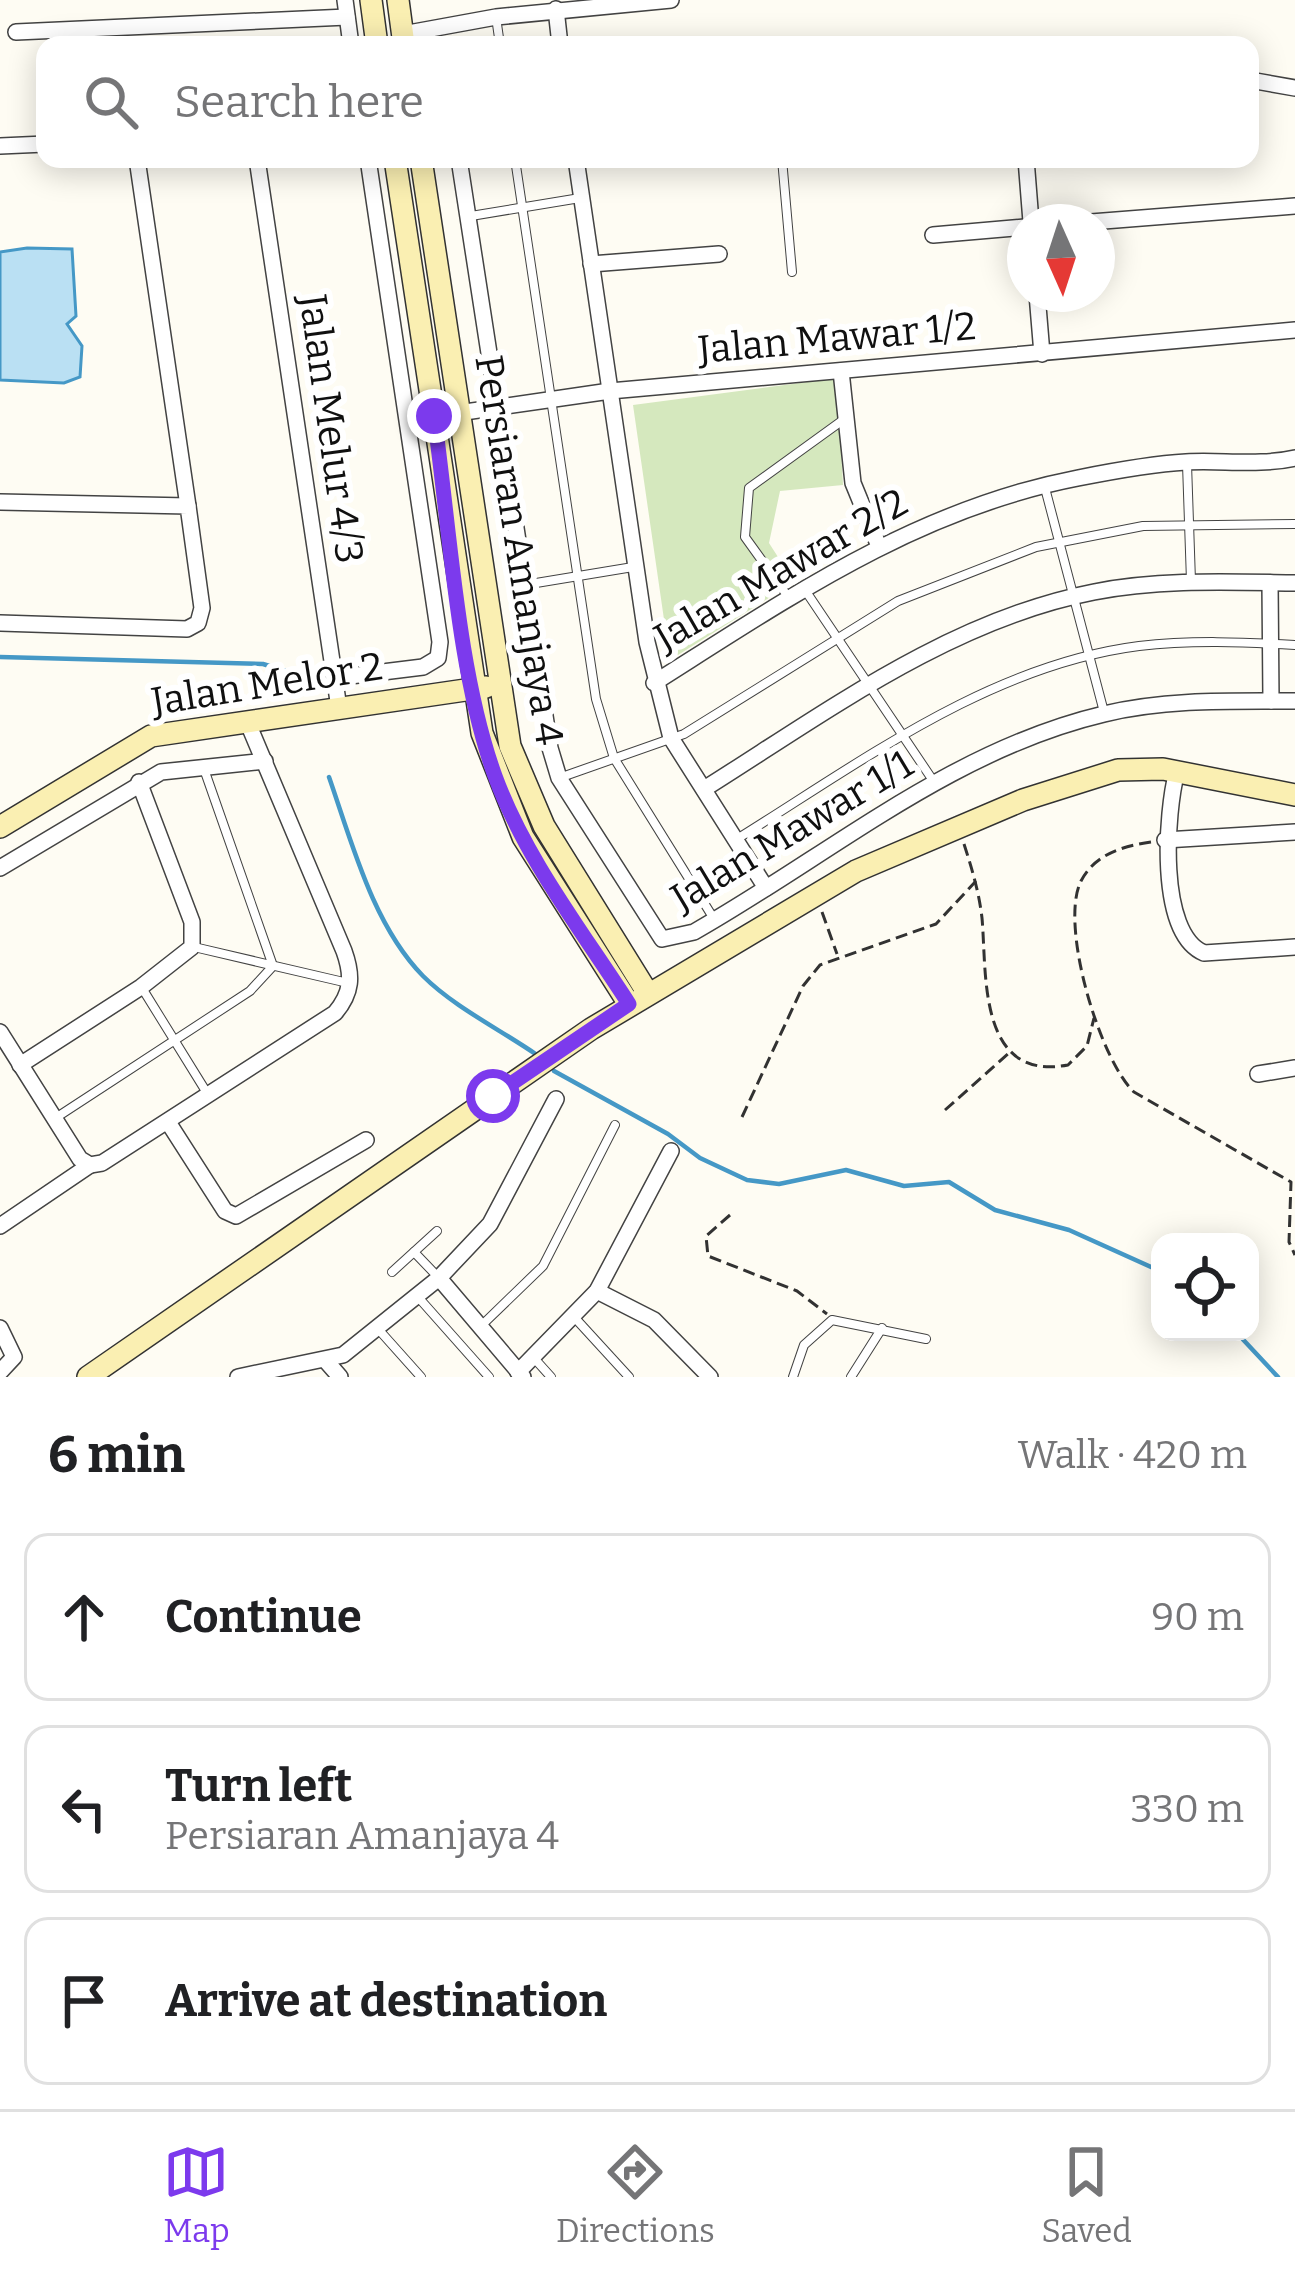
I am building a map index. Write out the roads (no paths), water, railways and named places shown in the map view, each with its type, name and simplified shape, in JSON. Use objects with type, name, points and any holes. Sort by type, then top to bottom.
[{"type":"street","points":[[371,0],[376,36]]},
{"type":"street","points":[[398,0],[402,36]]},
{"type":"street","points":[[444,36],[496,17],[671,0]]},
{"type":"street","points":[[16,32],[346,8]]},
{"type":"street","points":[[556,10],[559,36]]},
{"type":"street","points":[[1259,82],[1295,88]]},
{"type":"street","points":[[0,146],[36,144]]},
{"type":"street","points":[[0,623],[187,628],[198,622],[202,608],[138,168]]},
{"type":"street","name":"Jalan Melur 4/3","points":[[258,168],[340,708]]},
{"type":"street","points":[[334,678],[423,667],[438,658],[440,642],[369,168]]},
{"type":"street","name":"Persiaran Amanjaya 4","points":[[396,168],[473,689],[495,776],[523,837],[638,998]]},
{"type":"street","name":"Persiaran Amanjaya 4","points":[[422,168],[497,686],[510,746],[544,826],[638,998]]},
{"type":"street","name":"Jalan Mawar 1/1","points":[[460,168],[524,586],[560,778],[662,939],[677,940],[715,921],[934,783],[1009,745],[1104,713],[1295,701]]},
{"type":"street","points":[[577,168],[654,682],[671,738],[766,888]]},
{"type":"street","points":[[1026,168],[1027,204]]},
{"type":"street","points":[[1115,220],[1295,206]]},
{"type":"street","points":[[933,235],[1007,227]]},
{"type":"street","points":[[591,264],[719,254]]},
{"type":"street","points":[[1038,312],[1042,354]]},
{"type":"street","name":"Jalan Mawar 1/2","points":[[458,413],[610,391],[1295,330]]},
{"type":"street","points":[[841,371],[853,483],[878,544]]},
{"type":"street","name":"Jalan Mawar 2/2","points":[[654,682],[878,544],[954,512],[1045,485],[1186,462],[1295,458]]},
{"type":"street","points":[[0,502],[188,506]]},
{"type":"street","points":[[704,789],[869,684],[982,629],[1073,596],[1191,583],[1295,583]]},
{"type":"street","points":[[1270,583],[1271,701]]},
{"type":"street","name":"Jalan Melor 2","points":[[0,827],[136,742],[247,721],[497,686]]},
{"type":"street","points":[[0,1226],[335,1013],[351,983],[344,950],[247,721]]},
{"type":"street","points":[[0,868],[139,782],[202,766],[265,761]]},
{"type":"street","points":[[88,1377],[555,1053],[815,893],[958,825],[1098,775],[1132,769],[1177,771],[1295,795]]},
{"type":"street","points":[[1177,771],[1165,840],[1173,890],[1196,951],[1295,947]]},
{"type":"street","points":[[20,1065],[141,987],[192,947],[192,922],[139,782]]},
{"type":"street","points":[[1165,840],[1295,832]]},
{"type":"street","points":[[0,1032],[80,1159],[90,1165]]},
{"type":"street","points":[[1258,1075],[1295,1068]]},
{"type":"street","points":[[238,1377],[327,1362],[439,1279],[490,1225],[556,1099]]},
{"type":"street","points":[[168,1121],[225,1211],[236,1216],[366,1140]]},
{"type":"street","points":[[439,1279],[520,1374],[597,1291],[671,1151]]},
{"type":"street","points":[[597,1291],[654,1320],[710,1377]]},
{"type":"street","points":[[0,1328],[14,1357],[5,1369]]},
{"type":"street","points":[[327,1362],[340,1377]]},
{"type":"lane","points":[[496,17],[499,36]]},
{"type":"lane","points":[[516,168],[596,699],[614,758],[715,921]]},
{"type":"lane","points":[[783,168],[792,272]]},
{"type":"lane","points":[[467,217],[581,198]]},
{"type":"lane","points":[[844,419],[749,488],[746,538],[837,637],[934,783]]},
{"type":"lane","points":[[1186,462],[1191,583]]},
{"type":"lane","points":[[1045,485],[1104,713]]},
{"type":"lane","points":[[560,778],[671,738],[898,601],[1059,540],[1190,523],[1295,524]]},
{"type":"lane","points":[[524,586],[635,567]]},
{"type":"lane","points":[[736,840],[969,700],[1090,656],[1141,646],[1295,645]]},
{"type":"lane","points":[[202,766],[273,966]]},
{"type":"lane","points":[[192,947],[351,983]]},
{"type":"lane","points":[[54,1119],[250,991],[273,966]]},
{"type":"lane","points":[[141,987],[208,1094]]},
{"type":"lane","points":[[480,1328],[543,1265],[615,1125]]},
{"type":"lane","points":[[392,1271],[437,1231]]},
{"type":"lane","points":[[414,1252],[439,1279]]},
{"type":"lane","points":[[418,1296],[489,1377]]},
{"type":"lane","points":[[575,1318],[629,1377]]},
{"type":"lane","points":[[793,1377],[804,1346],[832,1320],[926,1339]]},
{"type":"lane","points":[[378,1328],[421,1377]]},
{"type":"lane","points":[[851,1377],[882,1328]]},
{"type":"lane","points":[[533,1358],[551,1377]]},
{"type":"water","points":[[72,249],[76,316],[67,324],[82,346],[80,377],[64,383],[0,380],[0,252]]},
{"type":"waterway","points":[[0,657],[263,664],[289,672],[295,682]]},
{"type":"waterway","points":[[329,777],[377,908],[406,956],[449,998],[537,1055]]},
{"type":"waterway","points":[[554,1071],[668,1134],[700,1158],[747,1180],[779,1184],[846,1170],[904,1186],[949,1182],[995,1210],[1069,1230],[1151,1267]]},
{"type":"waterway","points":[[1244,1341],[1278,1377]]}]
